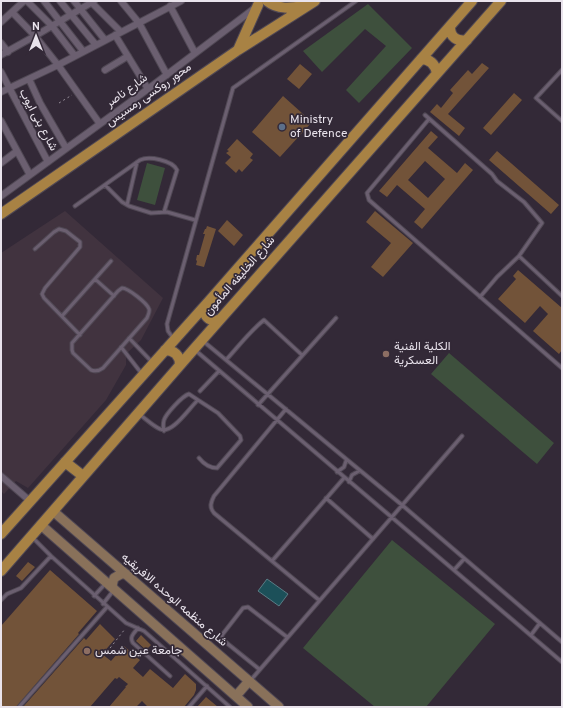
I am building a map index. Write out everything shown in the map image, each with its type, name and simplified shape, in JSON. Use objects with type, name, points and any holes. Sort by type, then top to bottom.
[{"type":"main road","name":"شارع الخليفه المأمون","points":[[1,534],[175,340],[472,1]]},
{"type":"main road","name":"شارع الخليفه المأمون","points":[[3,567],[501,1]]},
{"type":"main road","points":[[238,50],[262,2],[286,8],[311,3]]},
{"type":"main road","name":"محور روكسى رمسيس","points":[[1,214],[238,50],[311,3]]},
{"type":"main road","points":[[450,27],[450,32],[454,38],[459,40],[467,40]]},
{"type":"main road","points":[[421,59],[432,62],[435,65],[437,73]]},
{"type":"main road","points":[[205,306],[205,314],[208,319],[213,321],[219,320]]},
{"type":"main road","points":[[165,350],[170,350],[175,353],[180,359],[180,365]]},
{"type":"main road","points":[[65,462],[83,476]]},
{"type":"street","points":[[1,22],[25,1],[52,26],[75,56]]},
{"type":"street","points":[[44,1],[83,52]]},
{"type":"street","points":[[60,1],[96,45]]},
{"type":"street","points":[[74,1],[105,40]]},
{"type":"street","points":[[121,1],[139,23],[167,75]]},
{"type":"street","points":[[1,92],[58,65],[181,1]]},
{"type":"street","points":[[1,55],[92,2],[118,34],[128,56],[148,89]]},
{"type":"street","name":"شارع ناصر","points":[[1,196],[167,75],[262,2]]},
{"type":"street","points":[[170,6],[195,54]]},
{"type":"street","points":[[12,12],[35,36],[58,65],[100,124]]},
{"type":"street","points":[[1,43],[8,52]]},
{"type":"street","points":[[105,70],[128,56]]},
{"type":"street","name":"شارع بنى ايوب","points":[[1,72],[48,162]]},
{"type":"street","points":[[29,79],[40,103],[66,148]]},
{"type":"street","points":[[1,121],[30,175]]},
{"type":"street","points":[[1,163],[17,151]]},
{"type":"street","points":[[1,476],[30,501]]},
{"type":"street","name":"شارع منظمه الوحده الافريقيه","points":[[53,511],[278,707]]},
{"type":"street","points":[[41,525],[248,707]]},
{"type":"street","points":[[104,580],[112,573],[114,564]]},
{"type":"street","points":[[114,590],[112,586],[114,578],[121,574],[126,574]]},
{"type":"street","points":[[236,696],[249,681]]},
{"type":"lane","points":[[175,340],[168,331],[167,324],[233,88],[356,1]]},
{"type":"lane","points":[[562,70],[536,98],[562,121]]},
{"type":"lane","points":[[425,115],[492,174],[497,181],[524,202],[542,223],[519,256],[497,277],[480,297]]},
{"type":"lane","points":[[429,119],[367,193],[369,200],[562,368]]},
{"type":"lane","points":[[75,206],[137,162],[150,158],[173,165],[177,173],[164,212]]},
{"type":"lane","points":[[127,205],[137,162]]},
{"type":"lane","points":[[105,185],[127,205],[151,213],[164,212],[195,220]]},
{"type":"lane","points":[[35,249],[59,229],[66,231],[80,242],[80,247],[43,291],[44,298],[80,335]]},
{"type":"lane","points":[[519,256],[562,296]]},
{"type":"lane","points":[[62,316],[111,261]]},
{"type":"lane","points":[[95,279],[114,296]]},
{"type":"lane","points":[[122,288],[127,289],[147,306],[149,310],[147,318],[101,370],[94,372],[73,353],[72,343],[80,335],[122,288]]},
{"type":"lane","points":[[258,405],[336,318]]},
{"type":"lane","points":[[226,360],[250,334],[253,328],[264,320],[302,355]]},
{"type":"lane","points":[[129,338],[154,363]]},
{"type":"lane","points":[[202,340],[286,409],[346,461],[402,505],[562,642]]},
{"type":"lane","points":[[121,347],[143,375]]},
{"type":"lane","points":[[194,349],[562,662]]},
{"type":"lane","points":[[200,391],[219,371]]},
{"type":"lane","points":[[164,430],[164,420],[166,415],[183,396],[188,394],[218,413],[240,436],[241,440],[217,468],[209,467],[199,458]]},
{"type":"lane","points":[[138,413],[159,429],[164,430],[172,428],[198,400]]},
{"type":"lane","points":[[286,409],[276,419],[214,496],[211,505],[214,513],[319,600]]},
{"type":"lane","points":[[249,681],[462,436]]},
{"type":"lane","points":[[337,472],[344,467],[346,461]]},
{"type":"lane","points":[[349,482],[352,475],[359,471]]},
{"type":"lane","points":[[272,561],[344,478]]},
{"type":"lane","points":[[326,498],[373,539]]},
{"type":"lane","points":[[31,536],[103,604],[128,625],[144,631],[230,707]]},
{"type":"lane","points":[[1,600],[7,594],[21,588],[51,556]]},
{"type":"lane","points":[[454,570],[464,559]]},
{"type":"lane","points":[[94,596],[104,580]]},
{"type":"lane","points":[[103,604],[114,590]]},
{"type":"lane","points":[[19,707],[107,607]]},
{"type":"lane","points":[[259,669],[223,640],[222,635],[243,608],[248,607],[287,637]]},
{"type":"lane","points":[[531,635],[540,623]]},
{"type":"lane","points":[[138,628],[131,640],[170,676]]},
{"type":"lane","points":[[189,707],[206,686]]},
{"type":"path","points":[[59,104],[77,92]]},
{"type":"path","points":[[107,652],[128,625]]},
{"type":"shaded area","points":[[65,211],[163,298],[141,340],[126,354],[126,365],[106,400],[28,488],[16,481],[4,494],[1,491],[1,253]]},
{"type":"green space","points":[[368,4],[412,48],[359,103],[346,90],[386,46],[365,29],[322,72],[303,51]]},
{"type":"green space","points":[[147,163],[165,168],[155,205],[137,200]]},
{"type":"green space","points":[[449,353],[554,443],[537,464],[431,374]]},
{"type":"green space","points":[[392,540],[495,624],[426,707],[375,707],[303,648]]},
{"type":"water","points":[[267,579],[288,594],[279,606],[258,591]]},
{"type":"building","points":[[482,63],[489,68],[448,114],[465,128],[459,136],[430,112],[437,104],[441,108],[453,93],[450,90],[468,70],[472,74]]},
{"type":"building","points":[[300,64],[312,74],[299,89],[287,79]]},
{"type":"building","points":[[514,93],[522,100],[491,135],[483,128]]},
{"type":"building","name":"Ministry of Defence","points":[[283,96],[312,122],[280,157],[252,132]]},
{"type":"building","points":[[431,131],[438,137],[428,148],[457,173],[465,163],[473,170],[422,229],[414,222],[425,209],[397,185],[387,197],[379,191]],"holes":[[[425,161],[445,179],[428,198],[408,180]]]},
{"type":"building","points":[[237,139],[253,154],[250,158],[253,160],[242,172],[239,169],[236,173],[225,163],[231,157],[226,153],[229,151],[227,150]]},
{"type":"building","points":[[497,151],[559,205],[551,214],[489,160]]},
{"type":"building","points":[[375,211],[413,243],[383,277],[371,267],[391,243],[366,222]]},
{"type":"building","points":[[227,220],[243,235],[234,246],[218,231]]},
{"type":"building","points":[[207,226],[216,229],[204,267],[196,265],[196,260],[205,234],[203,234]]},
{"type":"building","points":[[518,270],[562,308],[562,350],[559,354],[533,331],[548,314],[540,306],[525,323],[498,299],[516,279],[513,276]]},
{"type":"building","points":[[28,562],[35,567],[22,581],[16,576]]},
{"type":"building","points":[[50,570],[97,611],[16,707],[1,707],[1,626]]},
{"type":"building","points":[[100,624],[115,639],[102,654],[111,661],[124,646],[140,660],[133,668],[143,677],[150,669],[173,688],[185,674],[196,684],[194,695],[184,707],[148,707],[142,701],[136,707],[109,707],[128,684],[119,677],[117,679],[115,678],[90,707],[23,707],[84,638],[86,640]]},
{"type":"building","points":[[141,635],[151,645],[146,650],[136,641]]},
{"type":"building","points":[[206,697],[218,707],[197,707]]},
{"type":"place","name":"Ministry of Defence","points":[[282,127]]},
{"type":"place","name":"الكلية الفنية العسكرية","points":[[386,354]]},
{"type":"place","name":"جامعة عين شمس","points":[[87,651]]}]
